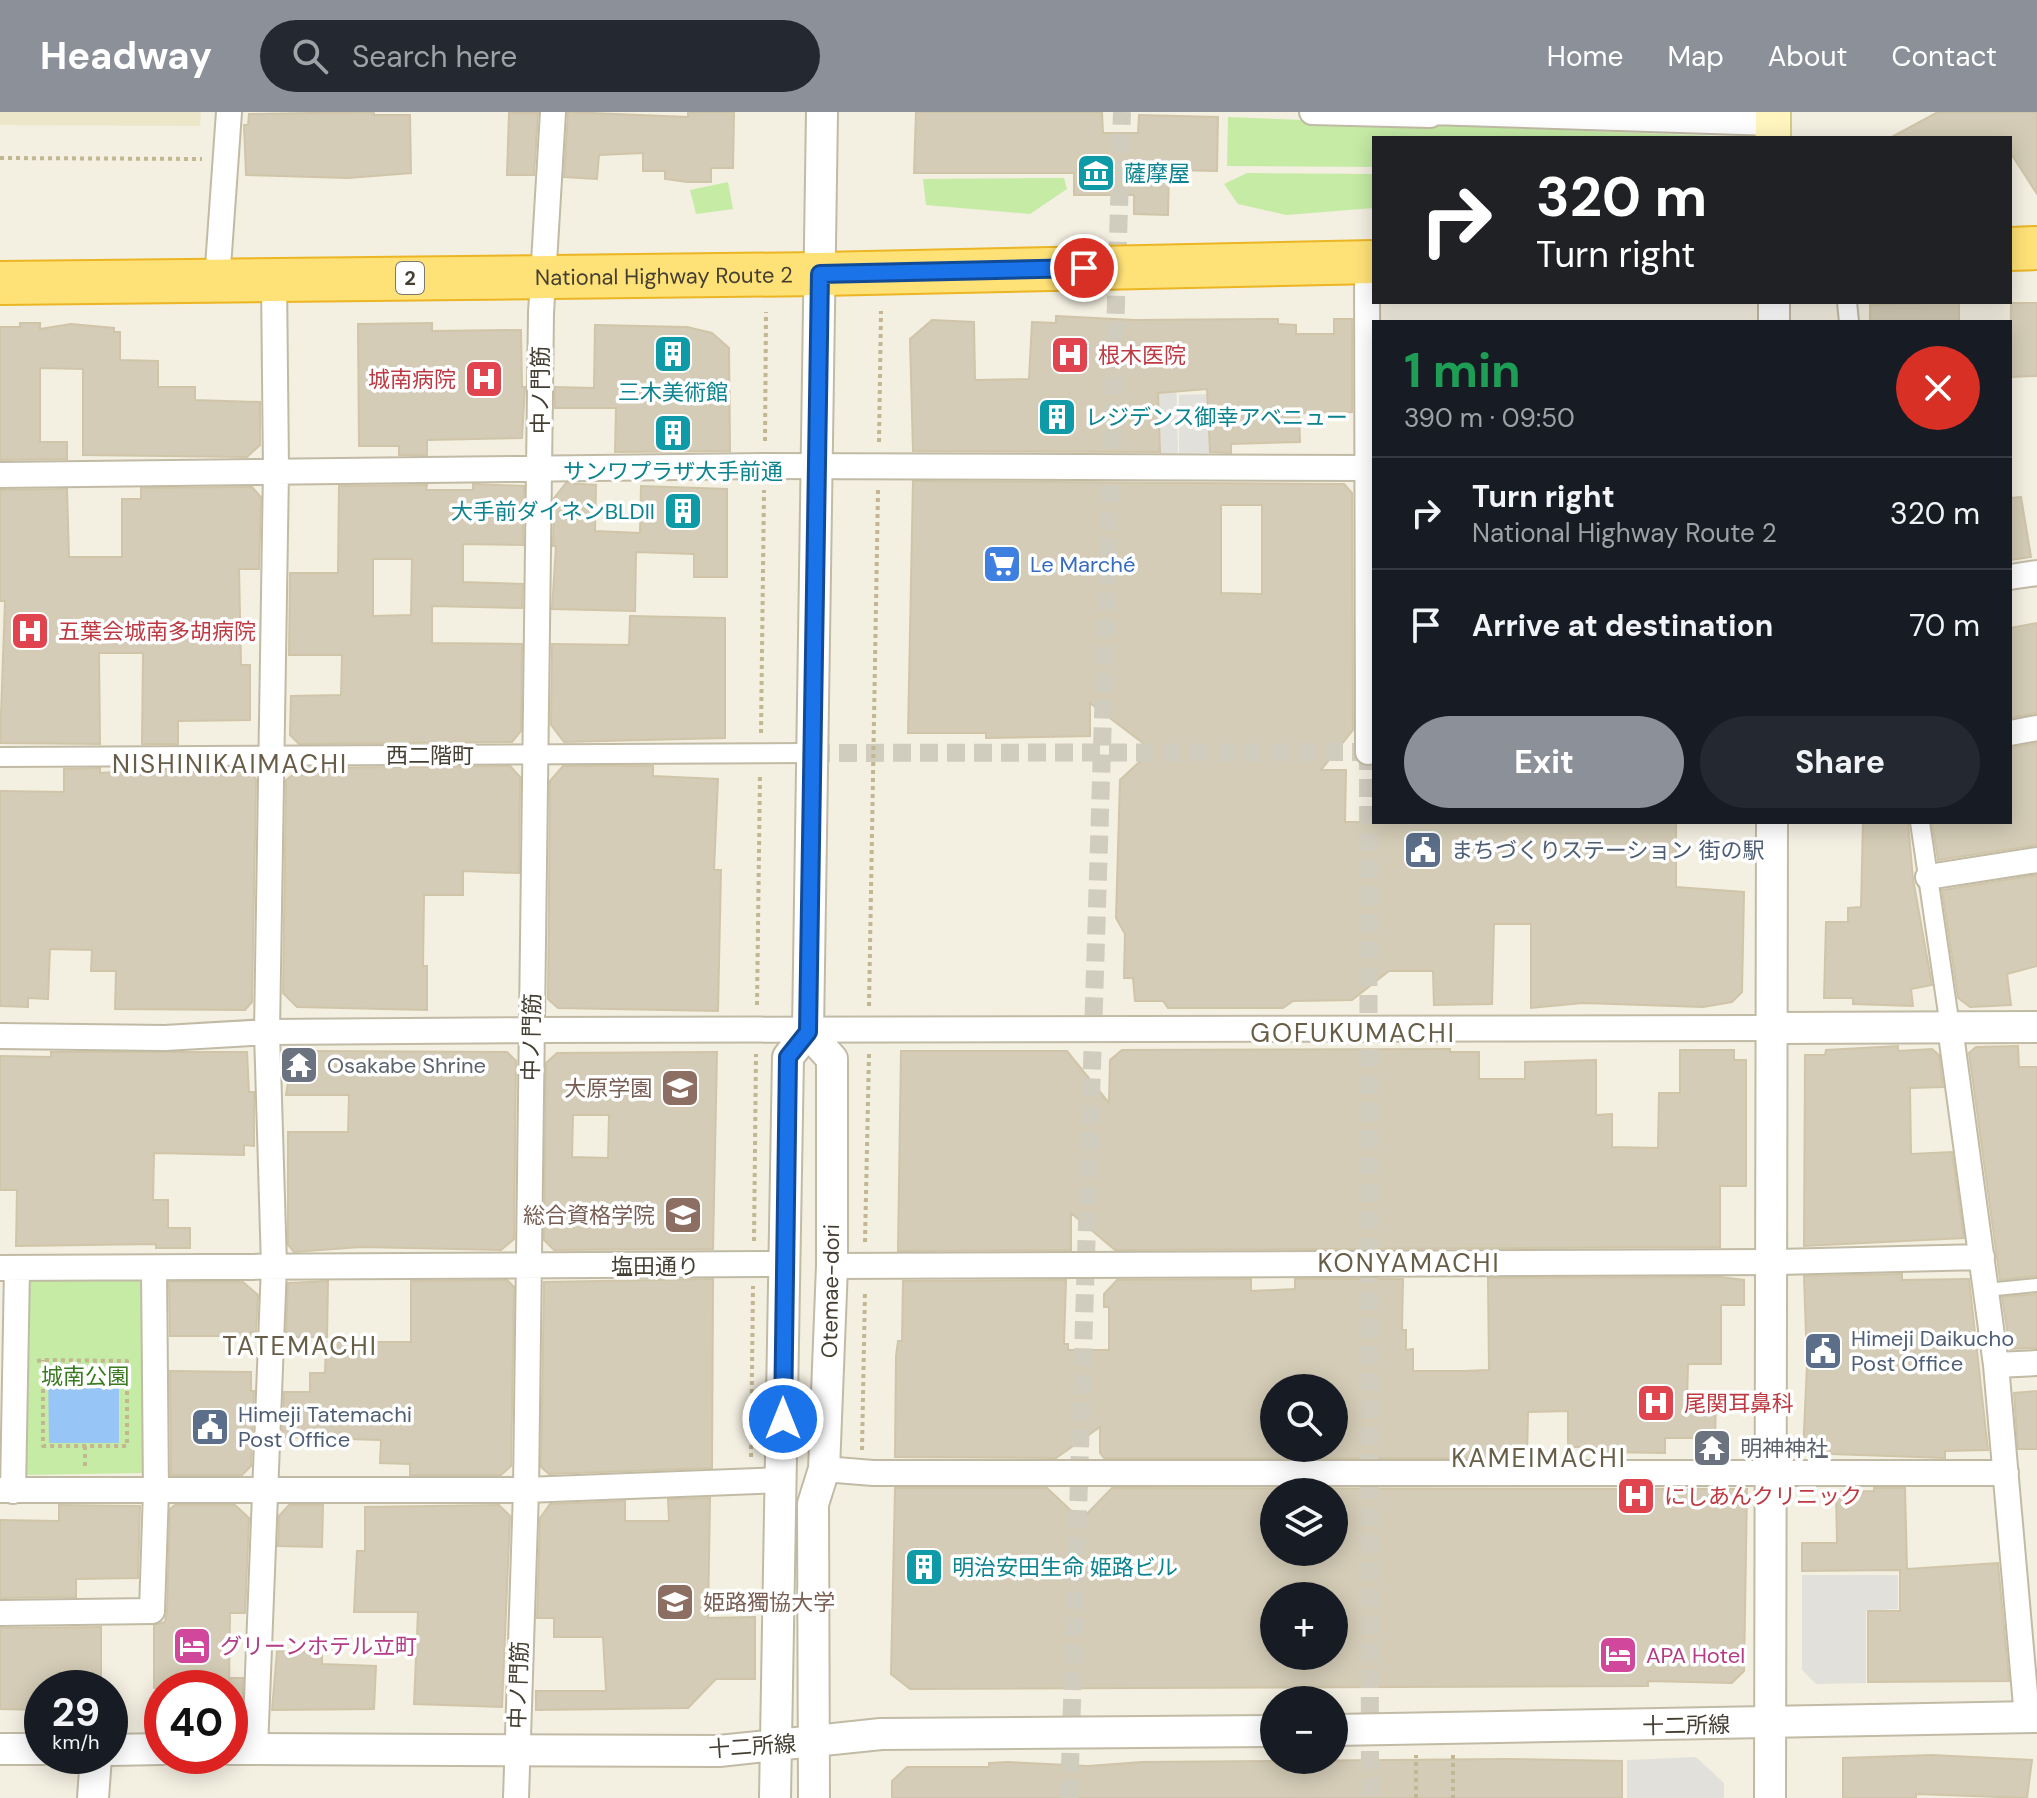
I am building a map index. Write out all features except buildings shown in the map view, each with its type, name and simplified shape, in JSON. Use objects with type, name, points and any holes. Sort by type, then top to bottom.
[{"type":"highway","points":[[2012,249],[2037,248]]},
{"type":"highway","name":"National Highway Route 2","points":[[0,283],[820,274],[1370,262]]},
{"type":"street","points":[[217,281],[229,112]]},
{"type":"street","name":"中ノ門筋","points":[[516,1798],[526,1490],[542,277],[553,112]]},
{"type":"street","points":[[808,1032],[822,112]]},
{"type":"street","points":[[1312,112],[1773,124]]},
{"type":"street","points":[[1368,752],[1370,262]]},
{"type":"street","points":[[248,1684],[266,1491],[274,1266],[267,1032],[276,470],[274,280]]},
{"type":"street","points":[[0,475],[764,466],[1370,468]]},
{"type":"street","points":[[2012,577],[2037,573]]},
{"type":"street","points":[[2012,733],[2037,728]]},
{"type":"street","name":"西二階町","points":[[0,757],[271,753],[812,753]]},
{"type":"street","points":[[1770,1798],[1772,824]]},
{"type":"street","points":[[1920,824],[1996,1365],[2032,1717]]},
{"type":"street","points":[[1928,877],[2037,860]]},
{"type":"street","points":[[0,1036],[165,1038],[267,1032],[531,1030],[808,1032],[2037,1027]]},
{"type":"street","name":"Otemae-dori","points":[[775,1798],[783,1480],[788,1057],[808,1032],[832,1059],[832,1266],[824,1469],[813,1504],[814,1798]]},
{"type":"street","points":[[832,1266],[1773,1262],[1982,1257]]},
{"type":"street","name":"塩田通り","points":[[9,1268],[784,1264]]},
{"type":"street","points":[[9,1268],[6,1490],[526,1490],[783,1480]]},
{"type":"street","points":[[0,1613],[152,1611],[156,1491],[154,1268]]},
{"type":"street","points":[[1996,1365],[2037,1363]]},
{"type":"street","points":[[824,1469],[862,1472],[2006,1473]]},
{"type":"street","name":"十二所線","points":[[1348,1730],[2032,1717]]},
{"type":"street","name":"十二所線","points":[[248,1749],[719,1751],[881,1734],[1260,1731]]},
{"type":"street","points":[[0,1749],[24,1749]]},
{"type":"street","points":[[93,1798],[95,1774]]},
{"type":"lane","points":[[1986,1290],[2037,1285]]},
{"type":"path","points":[[0,158],[225,159]]},
{"type":"path","points":[[862,1472],[881,311]]},
{"type":"path","points":[[750,1482],[766,312]]},
{"type":"path","points":[[43,1360],[127,1361],[127,1446],[43,1446],[43,1360]]},
{"type":"path","points":[[1416,1753],[1416,1798]]},
{"type":"path","points":[[1453,1753],[1453,1798]]},
{"type":"shaded area","points":[[0,112],[201,112],[200,126],[0,125]]},
{"type":"shaded area","points":[[1158,370],[1176,370],[1178,453],[1160,454]]},
{"type":"shaded area","points":[[1208,394],[1209,453],[1179,453],[1179,395]]},
{"type":"shaded area","points":[[1802,1575],[1898,1575],[1898,1609],[1866,1611],[1866,1683],[1816,1684],[1802,1670]]},
{"type":"shaded area","points":[[1696,1757],[1724,1783],[1724,1798],[1627,1798],[1627,1760]]},
{"type":"green space","points":[[1228,117],[1713,136],[1372,136],[1372,167],[1227,166]]},
{"type":"green space","points":[[1247,173],[1372,174],[1372,208],[1286,215],[1238,204],[1224,184]]},
{"type":"green space","points":[[1064,178],[1067,189],[1030,214],[926,205],[923,179]]},
{"type":"green space","points":[[728,182],[733,209],[696,214],[690,190]]},
{"type":"green space","name":"城南公園","points":[[28,1279],[144,1280],[145,1473],[24,1475]]},
{"type":"water","points":[[48,1369],[119,1369],[119,1443],[49,1443]]},
{"type":"tunnel","points":[[1069,1798],[1122,112]]},
{"type":"tunnel","points":[[1368,752],[1370,1798]]},
{"type":"tunnel","points":[[812,753],[1372,752]]},
{"type":"place","name":"薩摩屋","points":[[1096,173]]},
{"type":"place","name":"三木美術館","points":[[673,354]]},
{"type":"place","name":"根木医院","points":[[1070,355]]},
{"type":"place","name":"城南病院","points":[[484,379]]},
{"type":"place","name":"レジデンス御幸アベニュー","points":[[1057,417]]},
{"type":"place","name":"サンワプラザ大手前通","points":[[673,433]]},
{"type":"place","name":"大手前ダイネンBLDII","points":[[683,511]]},
{"type":"place","name":"Le Marché","points":[[1002,564]]},
{"type":"place","name":"五葉会城南多胡病院","points":[[30,631]]},
{"type":"place","name":"まちづくりステーション 街の駅","points":[[1423,850]]},
{"type":"place","name":"Osakabe Shrine","points":[[299,1065]]},
{"type":"place","name":"大原学園","points":[[680,1088]]},
{"type":"place","name":"総合資格学院","points":[[683,1215]]},
{"type":"place","name":"Himeji Daikucho Post Office","points":[[1823,1351]]},
{"type":"place","name":"尾関耳鼻科","points":[[1656,1403]]},
{"type":"place","name":"Himeji Tatemachi Post Office","points":[[210,1427]]},
{"type":"place","name":"明神神社","points":[[1712,1448]]},
{"type":"place","name":"にしあんクリニック","points":[[1636,1496]]},
{"type":"place","name":"明治安田生命 姫路ビル","points":[[924,1567]]},
{"type":"place","name":"姫路獨協大学","points":[[675,1602]]},
{"type":"place","name":"グリーンホテル立町","points":[[192,1646]]},
{"type":"place","name":"APA Hotel","points":[[1618,1655]]},
{"type":"district","name":"NISHINIKAIMACHI","points":[[230,764]]},
{"type":"district","name":"GOFUKUMACHI","points":[[1353,1033]]},
{"type":"district","name":"KONYAMACHI","points":[[1409,1263]]},
{"type":"district","name":"TATEMACHI","points":[[300,1346]]},
{"type":"district","name":"KAMEIMACHI","points":[[1539,1458]]},
{"type":"route","points":[[783,1419],[788,1057],[808,1032],[820,274],[1084,268]]}]
